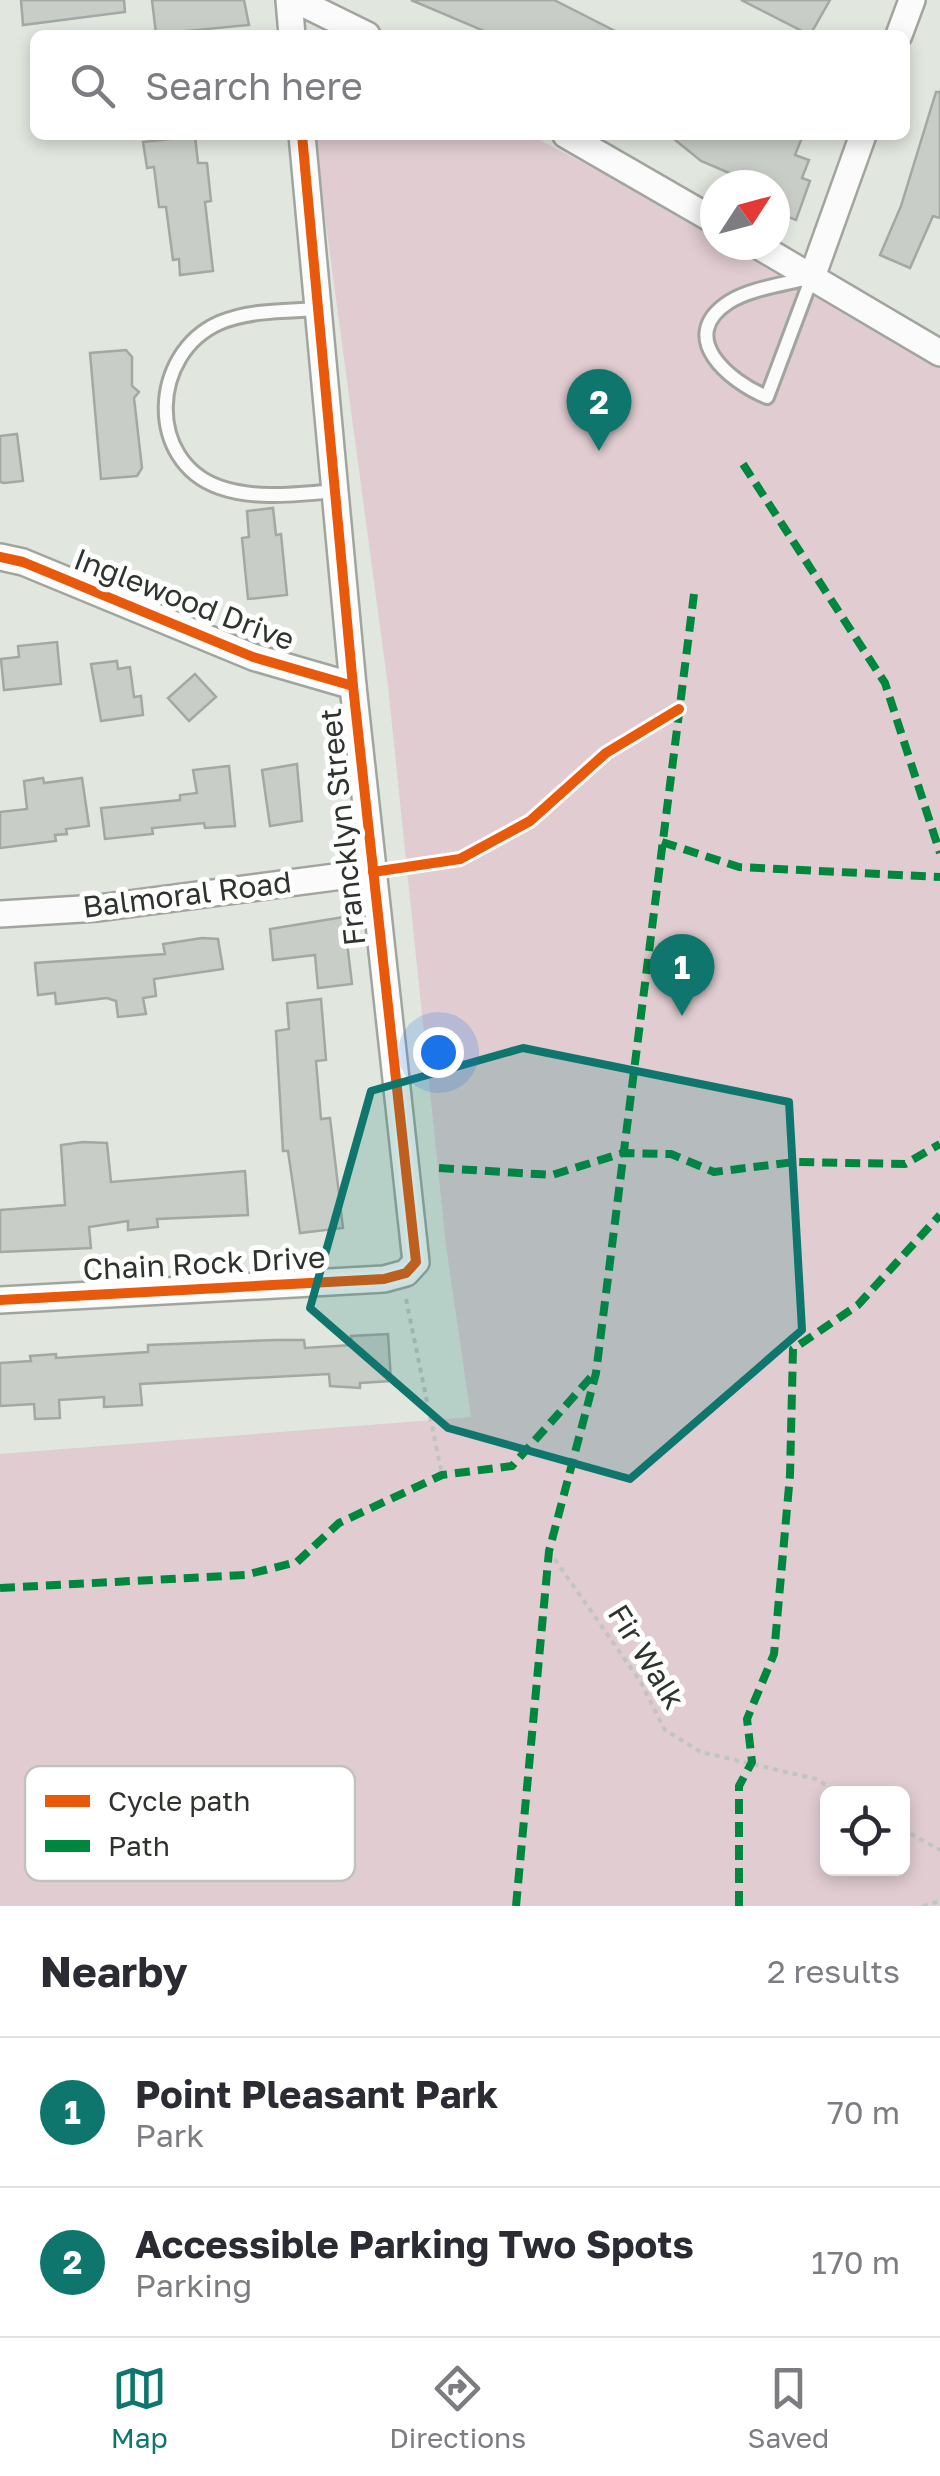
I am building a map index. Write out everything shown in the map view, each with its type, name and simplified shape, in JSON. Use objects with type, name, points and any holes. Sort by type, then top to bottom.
[{"type":"street","points":[[292,30],[292,0],[356,30]]},
{"type":"street","points":[[901,30],[912,0]]},
{"type":"street","name":"Francklyn Street","points":[[302,140],[352,686],[418,1252],[405,1273]]},
{"type":"street","points":[[575,140],[700,212]]},
{"type":"street","points":[[812,277],[861,140]]},
{"type":"street","points":[[782,260],[940,353]]},
{"type":"street","name":"Inglewood Drive","points":[[0,557],[23,562],[253,657],[352,686]]},
{"type":"street","name":"Balmoral Road","points":[[0,914],[98,908],[373,872]]},
{"type":"street","name":"Chain Rock Drive","points":[[0,1300],[405,1273]]},
{"type":"lane","points":[[812,277],[767,397],[720,370],[707,343],[712,318],[731,300],[812,277]]},
{"type":"lane","points":[[318,308],[261,314],[218,324],[179,359],[164,406],[172,446],[188,470],[220,488],[273,496],[335,491]]},
{"type":"path","points":[[405,1273],[442,1475]]},
{"type":"path","points":[[910,1833],[940,1850]]},
{"type":"path","points":[[923,1906],[940,1902]]},
{"type":"highlighted area","points":[[523,1048],[789,1102],[802,1330],[630,1479],[448,1428],[310,1308],[371,1091]]},
{"type":"shaded area","points":[[315,140],[540,140],[700,223],[700,260],[773,260],[830,289],[940,360],[940,1906],[0,1906],[0,1454],[471,1417],[446,1246],[388,686]]},
{"type":"building","points":[[21,0],[124,0],[125,12],[23,25]]},
{"type":"building","points":[[152,0],[244,0],[249,25],[197,30],[156,30]]},
{"type":"building","points":[[411,0],[554,0],[613,30],[482,30]]},
{"type":"building","points":[[741,0],[830,0],[813,30],[800,30]]},
{"type":"building","points":[[936,92],[940,92],[940,218],[933,216],[910,268],[880,255],[901,206]]},
{"type":"building","points":[[195,140],[198,163],[207,163],[211,201],[205,202],[213,271],[180,275],[179,259],[173,260],[166,207],[159,207],[154,167],[147,168],[143,142]]},
{"type":"building","points":[[675,140],[801,140],[795,155],[809,160],[802,178],[810,181],[796,220],[790,218],[790,170],[722,170],[701,161]]},
{"type":"building","points":[[126,350],[132,357],[132,386],[139,392],[134,398],[142,468],[137,476],[101,479],[90,353]]},
{"type":"building","points":[[17,434],[23,481],[0,482],[0,436]]},
{"type":"building","points":[[273,508],[276,535],[281,534],[287,595],[248,599],[242,538],[249,537],[247,511]]},
{"type":"building","points":[[57,642],[61,684],[4,690],[1,659],[19,657],[18,646]]},
{"type":"building","points":[[117,661],[118,669],[130,667],[134,697],[141,696],[143,715],[101,721],[91,664]]},
{"type":"building","points":[[195,674],[216,697],[189,721],[168,698]]},
{"type":"building","points":[[297,764],[302,821],[270,826],[262,770]]},
{"type":"building","points":[[229,766],[235,826],[205,828],[204,823],[152,828],[153,834],[105,839],[101,808],[180,800],[180,795],[197,793],[193,770]]},
{"type":"building","points":[[43,778],[44,783],[82,778],[89,826],[66,829],[67,834],[55,835],[56,841],[0,848],[0,812],[27,809],[24,781]]},
{"type":"building","points":[[344,917],[352,984],[318,988],[315,955],[273,960],[270,929]]},
{"type":"building","points":[[218,939],[223,969],[154,979],[156,996],[143,998],[146,1014],[118,1017],[116,1001],[107,998],[56,1004],[55,993],[38,995],[35,963],[165,954],[163,944]]},
{"type":"building","points":[[321,999],[326,1060],[316,1061],[321,1119],[330,1118],[343,1228],[300,1233],[288,1151],[283,1151],[276,1031],[289,1029],[287,1003]]},
{"type":"building","points":[[107,1143],[111,1182],[245,1171],[248,1215],[157,1219],[158,1227],[128,1230],[128,1221],[89,1227],[91,1248],[0,1252],[0,1210],[65,1205],[61,1145]]},
{"type":"building","points":[[388,1334],[391,1381],[360,1383],[360,1388],[330,1386],[329,1374],[140,1384],[142,1405],[104,1407],[104,1397],[59,1400],[60,1418],[35,1419],[34,1404],[0,1406],[0,1363],[31,1361],[30,1356],[56,1354],[56,1358],[148,1352],[148,1345],[276,1340],[304,1340],[305,1348],[352,1345],[351,1336]]},
{"type":"marked path","points":[[743,464],[885,683],[940,853]]},
{"type":"marked path","points":[[516,1906],[549,1551],[596,1373],[694,594]]},
{"type":"marked path","points":[[662,842],[739,867],[940,877]]},
{"type":"marked path","points":[[439,1168],[552,1175],[623,1153],[671,1154],[714,1172],[794,1162],[905,1164],[940,1144]]},
{"type":"marked path","points":[[739,1906],[739,1786],[752,1762],[747,1719],[774,1654],[790,1475],[793,1349],[858,1305],[940,1215]]},
{"type":"marked path","points":[[0,1588],[245,1575],[297,1562],[339,1523],[442,1475],[512,1466],[592,1376]]},
{"type":"cycle path","points":[[0,1300],[384,1279],[406,1273],[416,1262],[353,686],[302,140]]},
{"type":"cycle path","points":[[0,557],[23,562],[253,657],[353,686]]},
{"type":"cycle path","points":[[373,872],[460,859],[530,821],[606,753],[679,709]]},
{"type":"place","name":"Accessible Parking Two Spots","points":[[599,451]]},
{"type":"place","name":"Point Pleasant Park","points":[[682,1016]]}]
